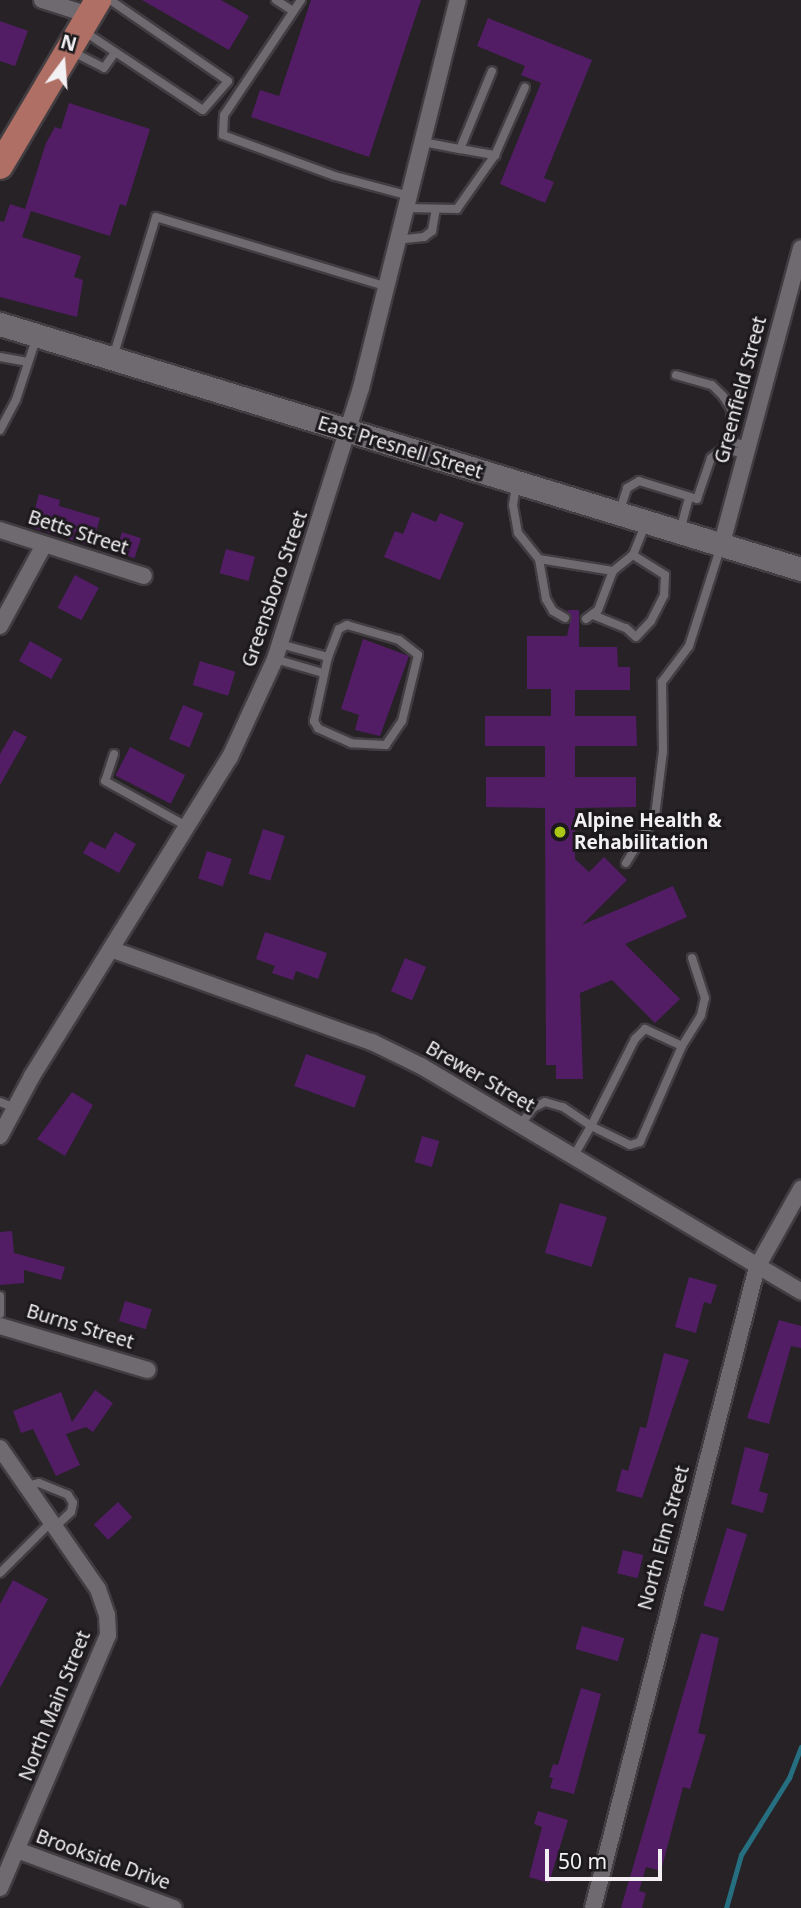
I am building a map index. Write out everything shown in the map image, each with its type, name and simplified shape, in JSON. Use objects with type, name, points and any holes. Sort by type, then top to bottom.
[{"type":"main road","points":[[3,156],[89,19]]},
{"type":"main road","name":"East Presnell Street","points":[[0,324],[349,433],[722,543],[801,569]]},
{"type":"street","points":[[42,0],[89,19]]},
{"type":"street","name":"Greensboro Street","points":[[0,1136],[7,1105],[113,950],[230,757],[278,651],[349,433],[405,201],[458,0]]},
{"type":"street","name":"Greenfield Street","points":[[722,543],[801,248]]},
{"type":"street","name":"Betts Street","points":[[0,530],[144,576]]},
{"type":"street","points":[[0,626],[44,545]]},
{"type":"street","name":"Brewer Street","points":[[113,950],[372,1042],[521,1124],[801,1293]]},
{"type":"street","name":"North Elm Street","points":[[593,1908],[757,1267],[801,1189]]},
{"type":"street","name":"Burns Street","points":[[0,1326],[148,1370]]},
{"type":"street","points":[[0,1448],[53,1525]]},
{"type":"street","name":"North Main Street","points":[[0,1888],[108,1635],[107,1615],[89,1578],[53,1525]]},
{"type":"street","name":"Brookside Drive","points":[[17,1850],[171,1908]]},
{"type":"lane","points":[[276,0],[293,11]]},
{"type":"lane","points":[[301,0],[224,115],[223,135],[405,201],[436,209],[457,209],[495,155],[525,87]]},
{"type":"lane","points":[[89,19],[104,68],[115,52]]},
{"type":"lane","points":[[89,19],[228,81],[203,110],[115,52],[89,19]]},
{"type":"lane","points":[[460,149],[492,71]]},
{"type":"lane","points":[[420,142],[495,155]]},
{"type":"lane","points":[[396,240],[424,237],[432,231],[436,209]]},
{"type":"lane","points":[[112,360],[156,216],[385,286]]},
{"type":"lane","points":[[0,430],[37,336]]},
{"type":"lane","points":[[0,357],[27,362]]},
{"type":"lane","points":[[676,375],[712,385],[723,396],[731,409],[732,442],[747,450]]},
{"type":"lane","points":[[619,513],[627,488],[639,481],[696,499],[711,458],[723,449],[747,450]]},
{"type":"lane","points":[[516,483],[515,520],[525,545],[539,559],[546,599],[553,611],[565,618]]},
{"type":"lane","points":[[680,531],[689,497]]},
{"type":"lane","points":[[635,552],[665,575],[664,595],[651,621],[636,637],[626,628],[590,617],[605,598],[613,571],[635,552],[646,521]]},
{"type":"lane","points":[[626,863],[655,816],[663,751],[662,682],[689,646],[722,543]]},
{"type":"lane","points":[[539,559],[613,571]]},
{"type":"lane","points":[[347,625],[399,640],[418,655],[402,721],[392,740],[386,745],[362,744],[318,728],[314,714],[328,657],[339,629],[347,625]]},
{"type":"lane","points":[[278,651],[328,657]]},
{"type":"lane","points":[[278,651],[323,673]]},
{"type":"lane","points":[[114,754],[105,781],[188,827]]},
{"type":"lane","points":[[521,1124],[533,1108],[545,1102],[563,1107],[590,1126],[629,1145],[640,1142],[682,1046],[701,1014],[705,998],[692,958]]},
{"type":"lane","points":[[574,1156],[635,1039],[645,1029],[682,1046]]},
{"type":"lane","points":[[0,1296],[0,1314]]},
{"type":"lane","points":[[0,1573],[74,1503],[68,1495],[49,1486],[26,1486]]},
{"type":"building","points":[[142,0],[221,0],[249,16],[229,50]]},
{"type":"building","points":[[311,0],[421,0],[369,157],[251,117],[260,90],[279,96]]},
{"type":"building","points":[[488,18],[592,60],[544,178],[554,182],[545,203],[500,184],[541,83],[521,75],[525,66],[477,46]]},
{"type":"building","points":[[0,21],[28,31],[15,66],[0,61]]},
{"type":"building","points":[[69,103],[150,129],[126,206],[120,204],[110,236],[31,211],[22,237],[81,256],[74,277],[83,280],[77,317],[0,297],[0,221],[4,222],[10,204],[25,209],[46,143],[55,127],[61,129]]},
{"type":"building","points":[[39,494],[60,500],[59,506],[100,518],[92,546],[30,527]]},
{"type":"building","points":[[412,512],[436,522],[440,513],[464,523],[440,580],[384,557],[395,531],[403,534]]},
{"type":"building","points":[[122,532],[141,538],[135,558],[116,552]]},
{"type":"building","points":[[226,549],[255,557],[249,581],[220,573]]},
{"type":"building","points":[[75,575],[99,588],[81,620],[58,608]]},
{"type":"building","name":"Alpine Health & Rehabilitation","points":[[567,610],[579,610],[579,647],[617,647],[618,667],[630,667],[630,690],[575,690],[575,716],[636,716],[637,746],[575,746],[575,777],[636,777],[636,807],[575,808],[575,859],[589,872],[604,857],[627,880],[582,925],[673,886],[687,917],[625,944],[680,999],[655,1023],[612,980],[580,993],[583,1079],[556,1079],[556,1065],[546,1065],[545,808],[486,807],[486,777],[545,777],[545,746],[485,746],[485,716],[551,716],[551,689],[527,689],[527,636],[567,636],[571,617]]},
{"type":"building","points":[[363,639],[409,656],[380,736],[355,730],[359,715],[341,709]]},
{"type":"building","points":[[30,641],[62,659],[51,679],[19,661]]},
{"type":"building","points":[[200,661],[235,672],[228,696],[193,685]]},
{"type":"building","points":[[183,705],[203,713],[190,748],[169,739]]},
{"type":"building","points":[[14,730],[27,737],[0,785],[0,754]]},
{"type":"building","points":[[130,747],[185,775],[171,804],[115,776]]},
{"type":"building","points":[[263,829],[285,836],[270,881],[248,874]]},
{"type":"building","points":[[115,832],[136,844],[119,873],[83,853],[90,841],[105,849]]},
{"type":"building","points":[[207,851],[232,859],[223,887],[198,879]]},
{"type":"building","points":[[265,932],[327,953],[318,979],[296,971],[293,980],[272,973],[275,966],[256,959]]},
{"type":"building","points":[[405,958],[426,967],[412,1000],[391,991]]},
{"type":"building","points":[[306,1054],[366,1076],[355,1108],[294,1086]]},
{"type":"building","points":[[72,1092],[93,1105],[65,1156],[37,1139]]},
{"type":"building","points":[[422,1136],[439,1141],[432,1167],[415,1162]]},
{"type":"building","points":[[560,1203],[607,1217],[592,1267],[545,1253]]},
{"type":"building","points":[[12,1231],[14,1253],[65,1267],[61,1280],[24,1270],[24,1283],[0,1285],[0,1232]]},
{"type":"building","points":[[689,1277],[717,1285],[711,1304],[704,1302],[696,1333],[675,1327]]},
{"type":"building","points":[[125,1301],[152,1309],[146,1329],[119,1321]]},
{"type":"building","points":[[779,1320],[801,1326],[801,1348],[791,1346],[769,1424],[747,1418]]},
{"type":"building","points":[[664,1353],[689,1360],[642,1498],[616,1491],[622,1469],[628,1471],[640,1427],[646,1428]]},
{"type":"building","points":[[95,1390],[113,1403],[93,1432],[86,1427],[66,1434],[80,1465],[56,1476],[33,1429],[21,1433],[13,1411],[61,1392],[72,1422]]},
{"type":"building","points":[[745,1447],[769,1454],[759,1491],[768,1494],[763,1513],[731,1504]]},
{"type":"building","points":[[118,1502],[132,1517],[108,1540],[94,1525]]},
{"type":"building","points":[[727,1528],[747,1534],[723,1612],[703,1605]]},
{"type":"building","points":[[623,1550],[643,1555],[638,1578],[617,1573]]},
{"type":"building","points":[[13,1580],[48,1599],[0,1688],[0,1604]]},
{"type":"building","points":[[582,1626],[624,1638],[618,1661],[575,1649]]},
{"type":"building","points":[[701,1633],[719,1638],[698,1733],[706,1735],[690,1789],[683,1787],[661,1871],[646,1867],[639,1891],[646,1893],[642,1908],[621,1908]]},
{"type":"building","points":[[581,1688],[601,1694],[574,1794],[550,1788],[553,1778],[549,1777],[553,1764],[558,1765]]},
{"type":"building","points":[[538,1811],[568,1820],[549,1883],[529,1877],[542,1827],[534,1824]]},
{"type":"waterway","points":[[726,1908],[741,1855],[789,1778],[801,1747]]},
{"type":"place","name":"Alpine Health & Rehabilitation","points":[[560,832]]}]
